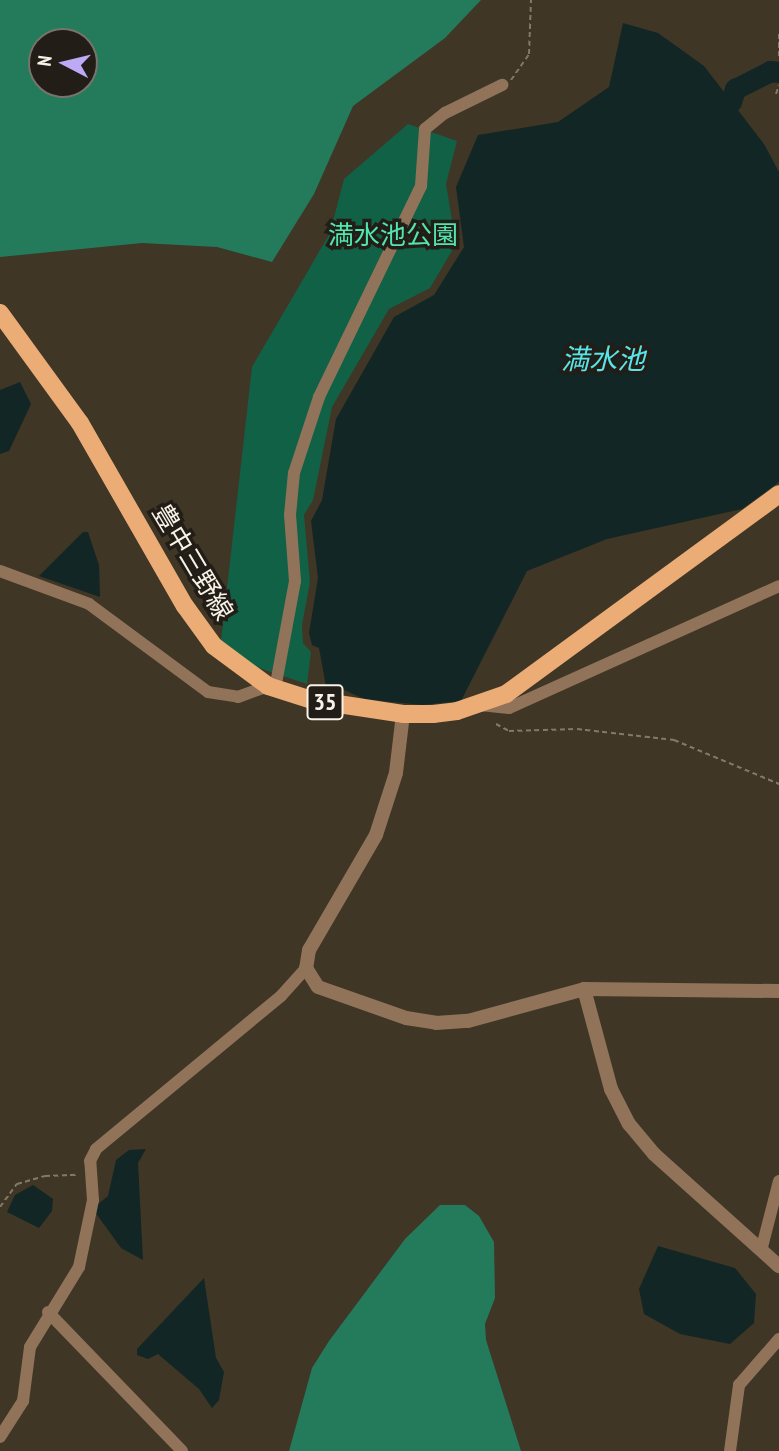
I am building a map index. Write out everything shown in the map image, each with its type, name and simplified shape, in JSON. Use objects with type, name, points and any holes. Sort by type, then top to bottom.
[{"type":"main road","name":"豊中三野線","points":[[0,313],[80,423],[196,624],[230,661],[272,687],[312,700],[403,714],[480,705],[532,679],[779,494]]},
{"type":"street","points":[[0,571],[89,604],[208,692],[238,697],[272,687],[295,581],[290,514],[294,473],[318,397],[421,186],[425,129],[445,113],[502,85]]},
{"type":"street","points":[[480,705],[509,708],[779,586]]},
{"type":"street","points":[[0,1437],[23,1401],[30,1347],[48,1312],[79,1267],[93,1200],[89,1175],[96,1149],[271,1004],[306,968],[309,950],[376,835],[390,800],[403,714]]},
{"type":"street","points":[[306,968],[317,987],[332,995],[406,1018],[436,1023],[468,1021],[584,989],[779,991]]},
{"type":"street","points":[[584,989],[611,1089],[629,1124],[654,1154],[762,1247],[779,1266]]},
{"type":"street","points":[[762,1247],[779,1181]]},
{"type":"street","points":[[48,1312],[182,1451]]},
{"type":"street","points":[[730,1451],[739,1385],[779,1339]]},
{"type":"path","points":[[502,85],[525,65],[531,0]]},
{"type":"path","points":[[779,34],[779,58]]},
{"type":"path","points":[[776,94],[779,85]]},
{"type":"path","points":[[496,724],[509,731],[578,729],[674,740],[779,783]]},
{"type":"path","points":[[0,1207],[17,1184],[45,1176],[89,1175]]},
{"type":"green space","points":[[0,0],[481,0],[445,38],[353,106],[314,194],[272,262],[217,247],[142,243],[0,257]]},
{"type":"green space","name":"満水池公園","points":[[408,124],[457,141],[446,184],[456,244],[430,288],[389,309],[332,407],[313,500],[304,515],[310,582],[302,625],[303,643],[311,652],[307,684],[250,665],[221,641],[252,367],[330,233],[344,179]]},
{"type":"green space","points":[[440,1205],[465,1205],[479,1216],[494,1242],[495,1298],[485,1324],[486,1340],[521,1451],[289,1451],[312,1368],[405,1239]]},
{"type":"water","name":"満水池","points":[[623,23],[658,33],[704,66],[764,144],[779,172],[779,482],[742,509],[607,539],[527,571],[461,701],[422,705],[364,699],[342,689],[339,697],[327,692],[319,648],[312,645],[309,633],[318,578],[311,521],[322,500],[336,419],[394,317],[434,295],[464,247],[456,187],[478,135],[558,122],[609,87]]},
{"type":"water","points":[[20,382],[31,404],[9,451],[0,454],[0,390]]},
{"type":"water","points":[[83,532],[88,532],[99,565],[100,597],[39,576]]},
{"type":"water","points":[[146,1149],[138,1163],[143,1260],[121,1248],[95,1212],[97,1205],[108,1196],[116,1160],[129,1150]]},
{"type":"water","points":[[33,1185],[53,1199],[52,1211],[39,1228],[7,1212],[15,1195]]},
{"type":"water","points":[[658,1246],[735,1268],[756,1294],[754,1323],[730,1344],[680,1334],[644,1314],[639,1289]]},
{"type":"water","points":[[204,1278],[216,1358],[224,1372],[219,1400],[212,1408],[199,1389],[158,1354],[148,1359],[137,1355],[137,1349]]},
{"type":"waterway","points":[[731,102],[735,89],[770,71],[779,72]]}]
